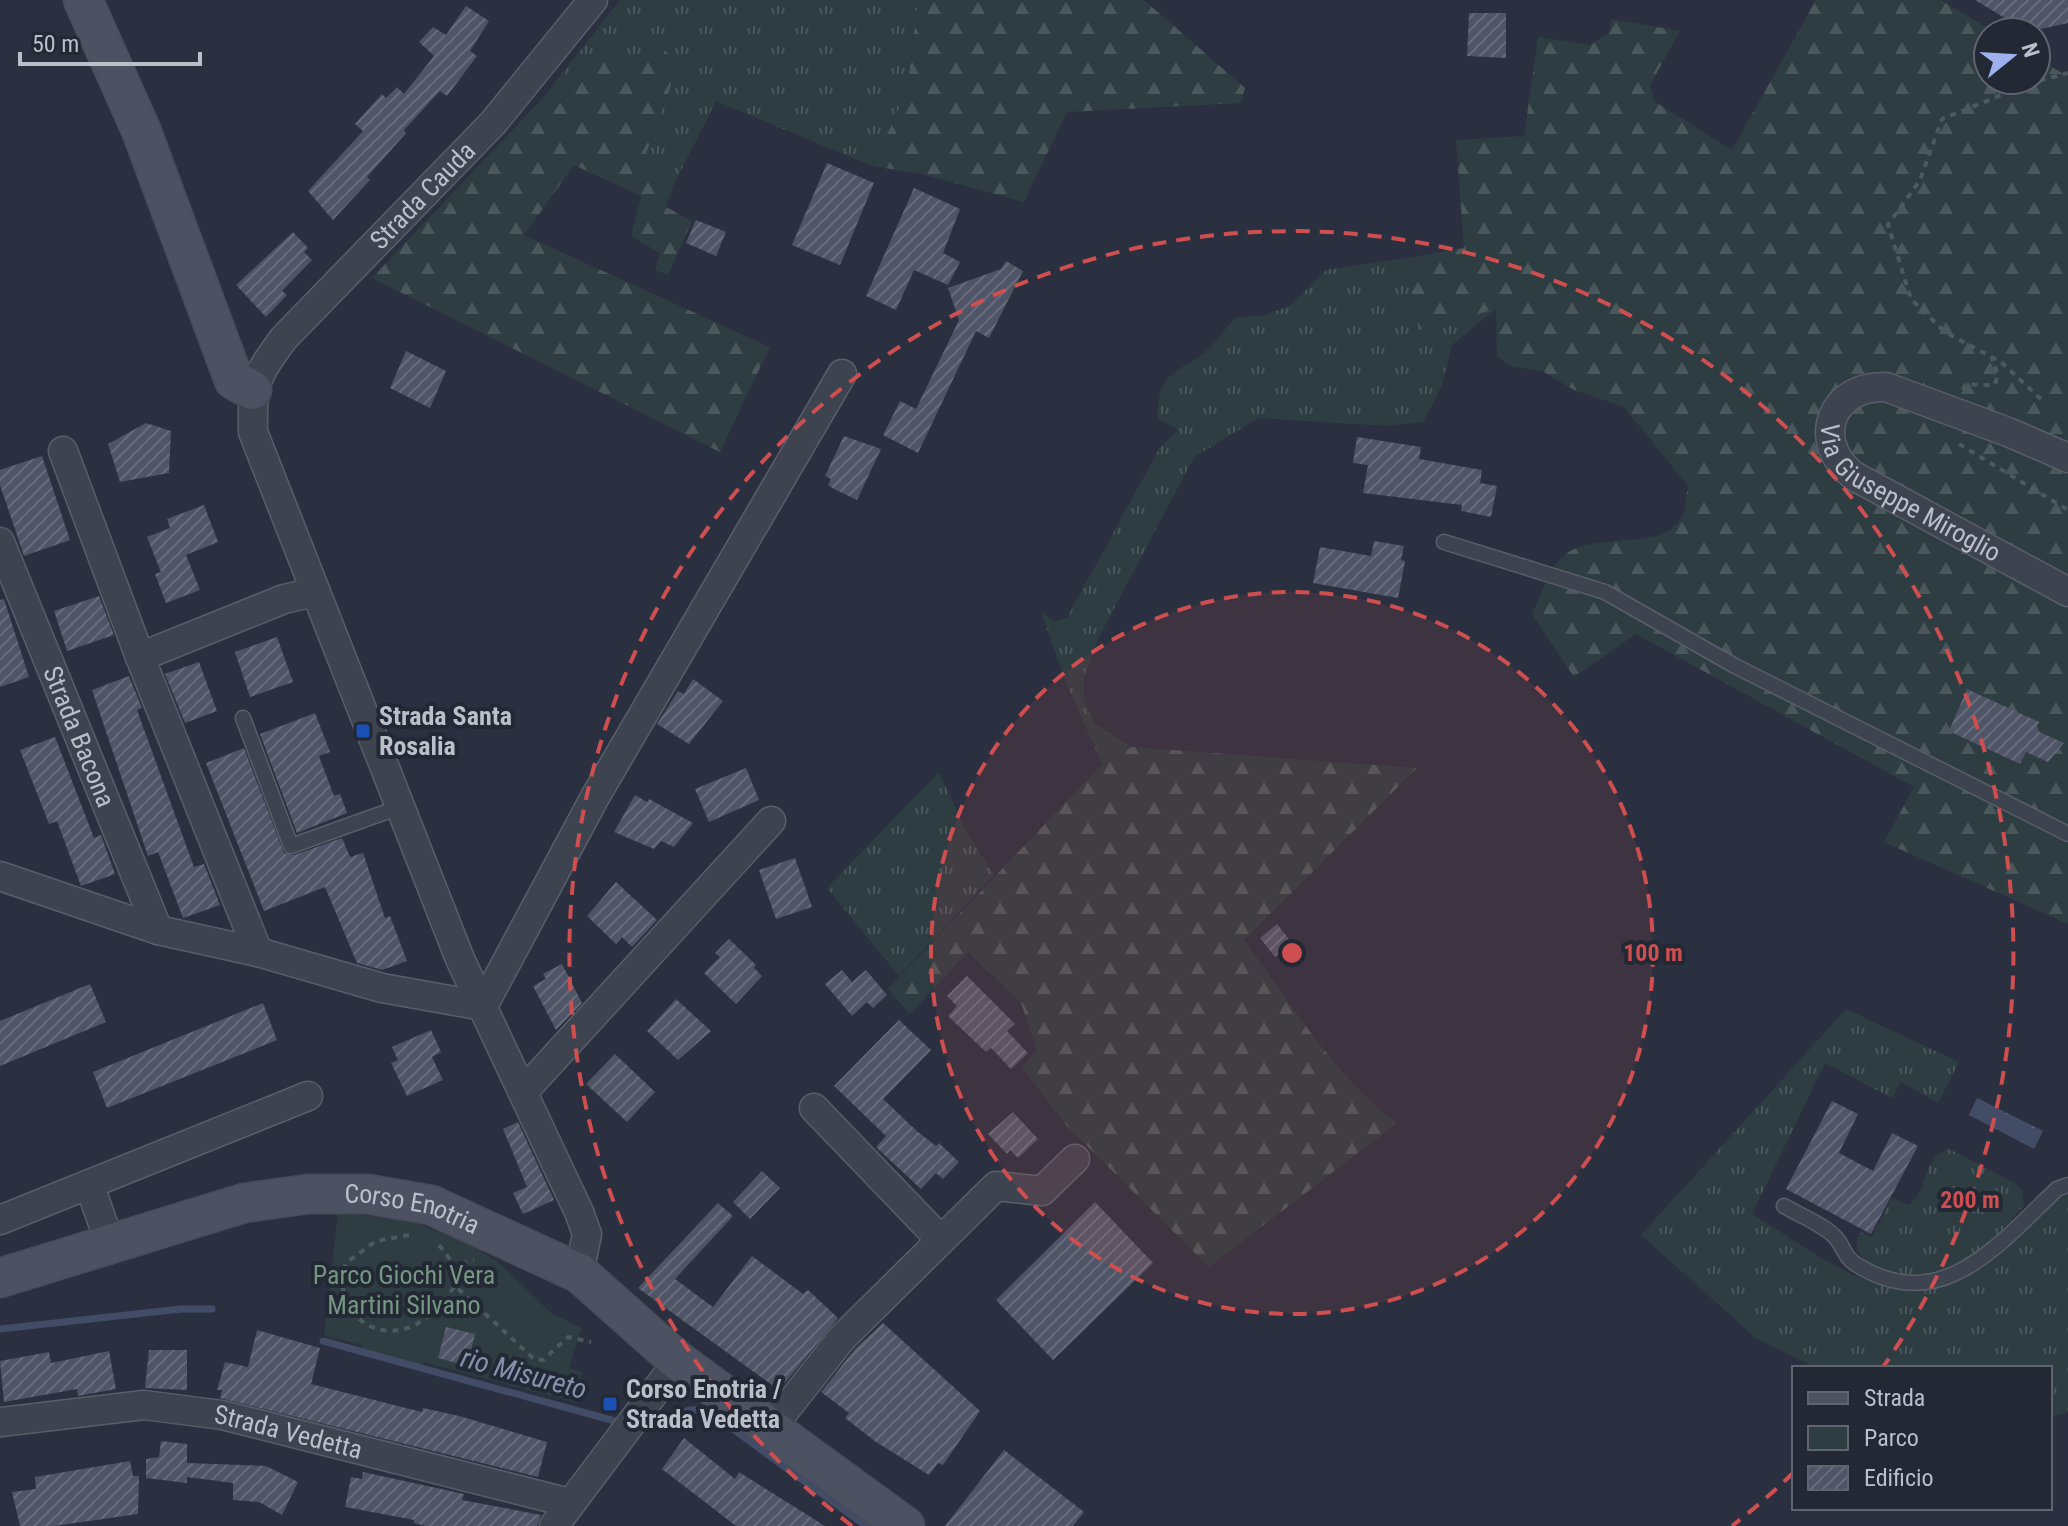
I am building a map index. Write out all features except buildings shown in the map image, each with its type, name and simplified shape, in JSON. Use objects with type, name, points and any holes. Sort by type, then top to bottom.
[{"type":"main road","points":[[83,0],[141,130],[234,380],[252,390]]},
{"type":"main road","name":"Corso Enotria","points":[[0,1278],[244,1203],[308,1194],[367,1194],[431,1205],[579,1273],[678,1361],[905,1526]]},
{"type":"street","name":"Strada Cauda","points":[[252,390],[263,366],[284,338],[493,123],[593,0]]},
{"type":"street","points":[[483,1006],[595,797],[842,374]]},
{"type":"street","name":"Via Giuseppe Miroglio","points":[[2068,458],[1886,387],[1871,387],[1844,399],[1830,425],[1834,455],[1854,476],[2068,592]]},
{"type":"street","points":[[252,390],[253,432],[400,807],[483,1006],[587,1234],[579,1273]]},
{"type":"street","points":[[63,451],[140,657],[258,952]]},
{"type":"street","name":"Strada Bacona","points":[[0,542],[158,930]]},
{"type":"street","points":[[140,657],[284,599],[315,592]]},
{"type":"street","points":[[524,1091],[771,821]]},
{"type":"street","points":[[0,876],[158,930],[258,952],[382,988],[483,1006]]},
{"type":"street","points":[[0,1220],[308,1096]]},
{"type":"street","points":[[814,1108],[940,1239]]},
{"type":"street","points":[[771,1428],[842,1338],[996,1186],[1042,1191],[1075,1159]]},
{"type":"street","points":[[89,1184],[110,1243]]},
{"type":"street","name":"Strada Vedetta","points":[[0,1422],[144,1405],[222,1415],[562,1514],[678,1361]]},
{"type":"lane","points":[[1444,542],[1605,592],[1735,666],[2068,834]]},
{"type":"lane","points":[[243,718],[291,846],[400,807]]},
{"type":"lane","points":[[1784,1206],[1835,1236],[1850,1261],[1882,1279],[1910,1285],[1958,1273],[1983,1258],[2057,1189],[2068,1185]]},
{"type":"path","points":[[2041,399],[1992,357],[1945,332],[1911,299],[1888,225],[1920,180],[1942,119],[2031,83],[2068,73]]},
{"type":"path","points":[[1963,415],[1965,385],[1995,384],[1998,375],[1992,357]]},
{"type":"path","points":[[1959,444],[2068,510]]},
{"type":"path","points":[[420,1236],[390,1236],[352,1255],[342,1273],[341,1287],[346,1306],[359,1319],[377,1329],[407,1328],[431,1314],[455,1286],[455,1274],[445,1249],[434,1241]]},
{"type":"path","points":[[455,1274],[463,1263],[475,1259],[487,1262]]},
{"type":"path","points":[[455,1286],[534,1359],[543,1360],[568,1337],[591,1342]]},
{"type":"green space","points":[[620,0],[918,0],[907,92],[872,166],[716,101],[673,186],[641,167],[672,83],[630,64],[591,63],[557,107],[541,100]]},
{"type":"green space","points":[[918,0],[1144,0],[1245,88],[1241,103],[1067,112],[1024,202],[922,174],[872,166],[907,92]]},
{"type":"green space","points":[[1816,0],[1941,0],[1972,19],[1972,96],[2052,96],[2052,67],[2068,77],[2068,924],[1884,842],[1914,787],[1636,634],[1574,677],[1532,614],[1550,574],[1566,554],[1594,543],[1645,538],[1673,528],[1682,517],[1688,486],[1624,407],[1574,390],[1544,372],[1510,366],[1497,356],[1496,309],[1419,330],[1411,291],[1412,257],[1464,248],[1456,140],[1524,136],[1538,37],[1590,45],[1609,33],[1611,19],[1680,31],[1650,85],[1654,101],[1732,150]]},
{"type":"green space","points":[[656,42],[673,58],[672,83],[641,167],[673,186],[666,207],[692,221],[668,275],[655,270],[660,253],[631,236],[641,196],[574,165],[524,235],[770,347],[720,452],[372,278],[541,100],[557,107],[591,63],[609,51],[630,63]]},
{"type":"green space","points":[[1412,257],[1411,291],[1497,308],[1452,345],[1442,386],[1423,422],[1388,426],[1259,418],[1194,457],[1099,637],[1084,678],[1084,700],[1095,724],[1132,747],[1102,764],[1064,678],[1041,611],[1055,622],[1067,618],[1159,449],[1178,430],[1158,418],[1158,404],[1164,384],[1174,372],[1215,343],[1235,318],[1266,315],[1291,305],[1326,270]]},
{"type":"green space","points":[[1132,747],[1417,768],[1244,940],[1333,1061],[1397,1123],[1209,1267],[1065,1124],[1022,1067],[1037,1050],[1021,1003],[968,952],[910,1014],[888,989],[1102,764]]},
{"type":"green space","points":[[939,772],[966,831],[994,875],[899,976],[827,888]]},
{"type":"green space","points":[[1846,1009],[1959,1062],[1938,1103],[1901,1082],[1892,1098],[1825,1063],[1752,1214],[1850,1273],[1877,1284],[1903,1289],[1931,1288],[1958,1280],[1982,1267],[2046,1206],[2068,1195],[2068,1412],[2052,1416],[2052,1366],[1813,1366],[1757,1339],[1641,1235]]},
{"type":"green space","points":[[1949,1149],[2013,1182],[2022,1190],[2024,1205],[1982,1250],[1951,1269],[1919,1278],[1879,1270],[1858,1251],[1860,1232],[1872,1237],[1892,1197],[1908,1205],[1915,1199],[1934,1159]]},
{"type":"green space","name":"Parco Giochi Vera Martini Silvano","points":[[338,1212],[411,1221],[467,1243],[497,1261],[551,1313],[581,1328],[569,1368],[582,1372],[574,1402],[424,1362],[422,1366],[362,1348],[362,1345],[324,1336]]},
{"type":"water","points":[[1977,1098],[2043,1131],[2034,1149],[1969,1115]]},
{"type":"waterway","name":"rio Misureto","points":[[0,1329],[181,1309],[212,1309]]},
{"type":"waterway","name":"rio Misureto","points":[[323,1341],[622,1423]]},
{"type":"waterway","name":"rio Misureto","points":[[642,1424],[691,1410],[708,1411],[866,1526]]},
{"type":"place","name":"Strada Santa Rosalia","points":[[363,731]]},
{"type":"place","name":"Corso Enotria / Strada Vedetta","points":[[610,1404]]}]
